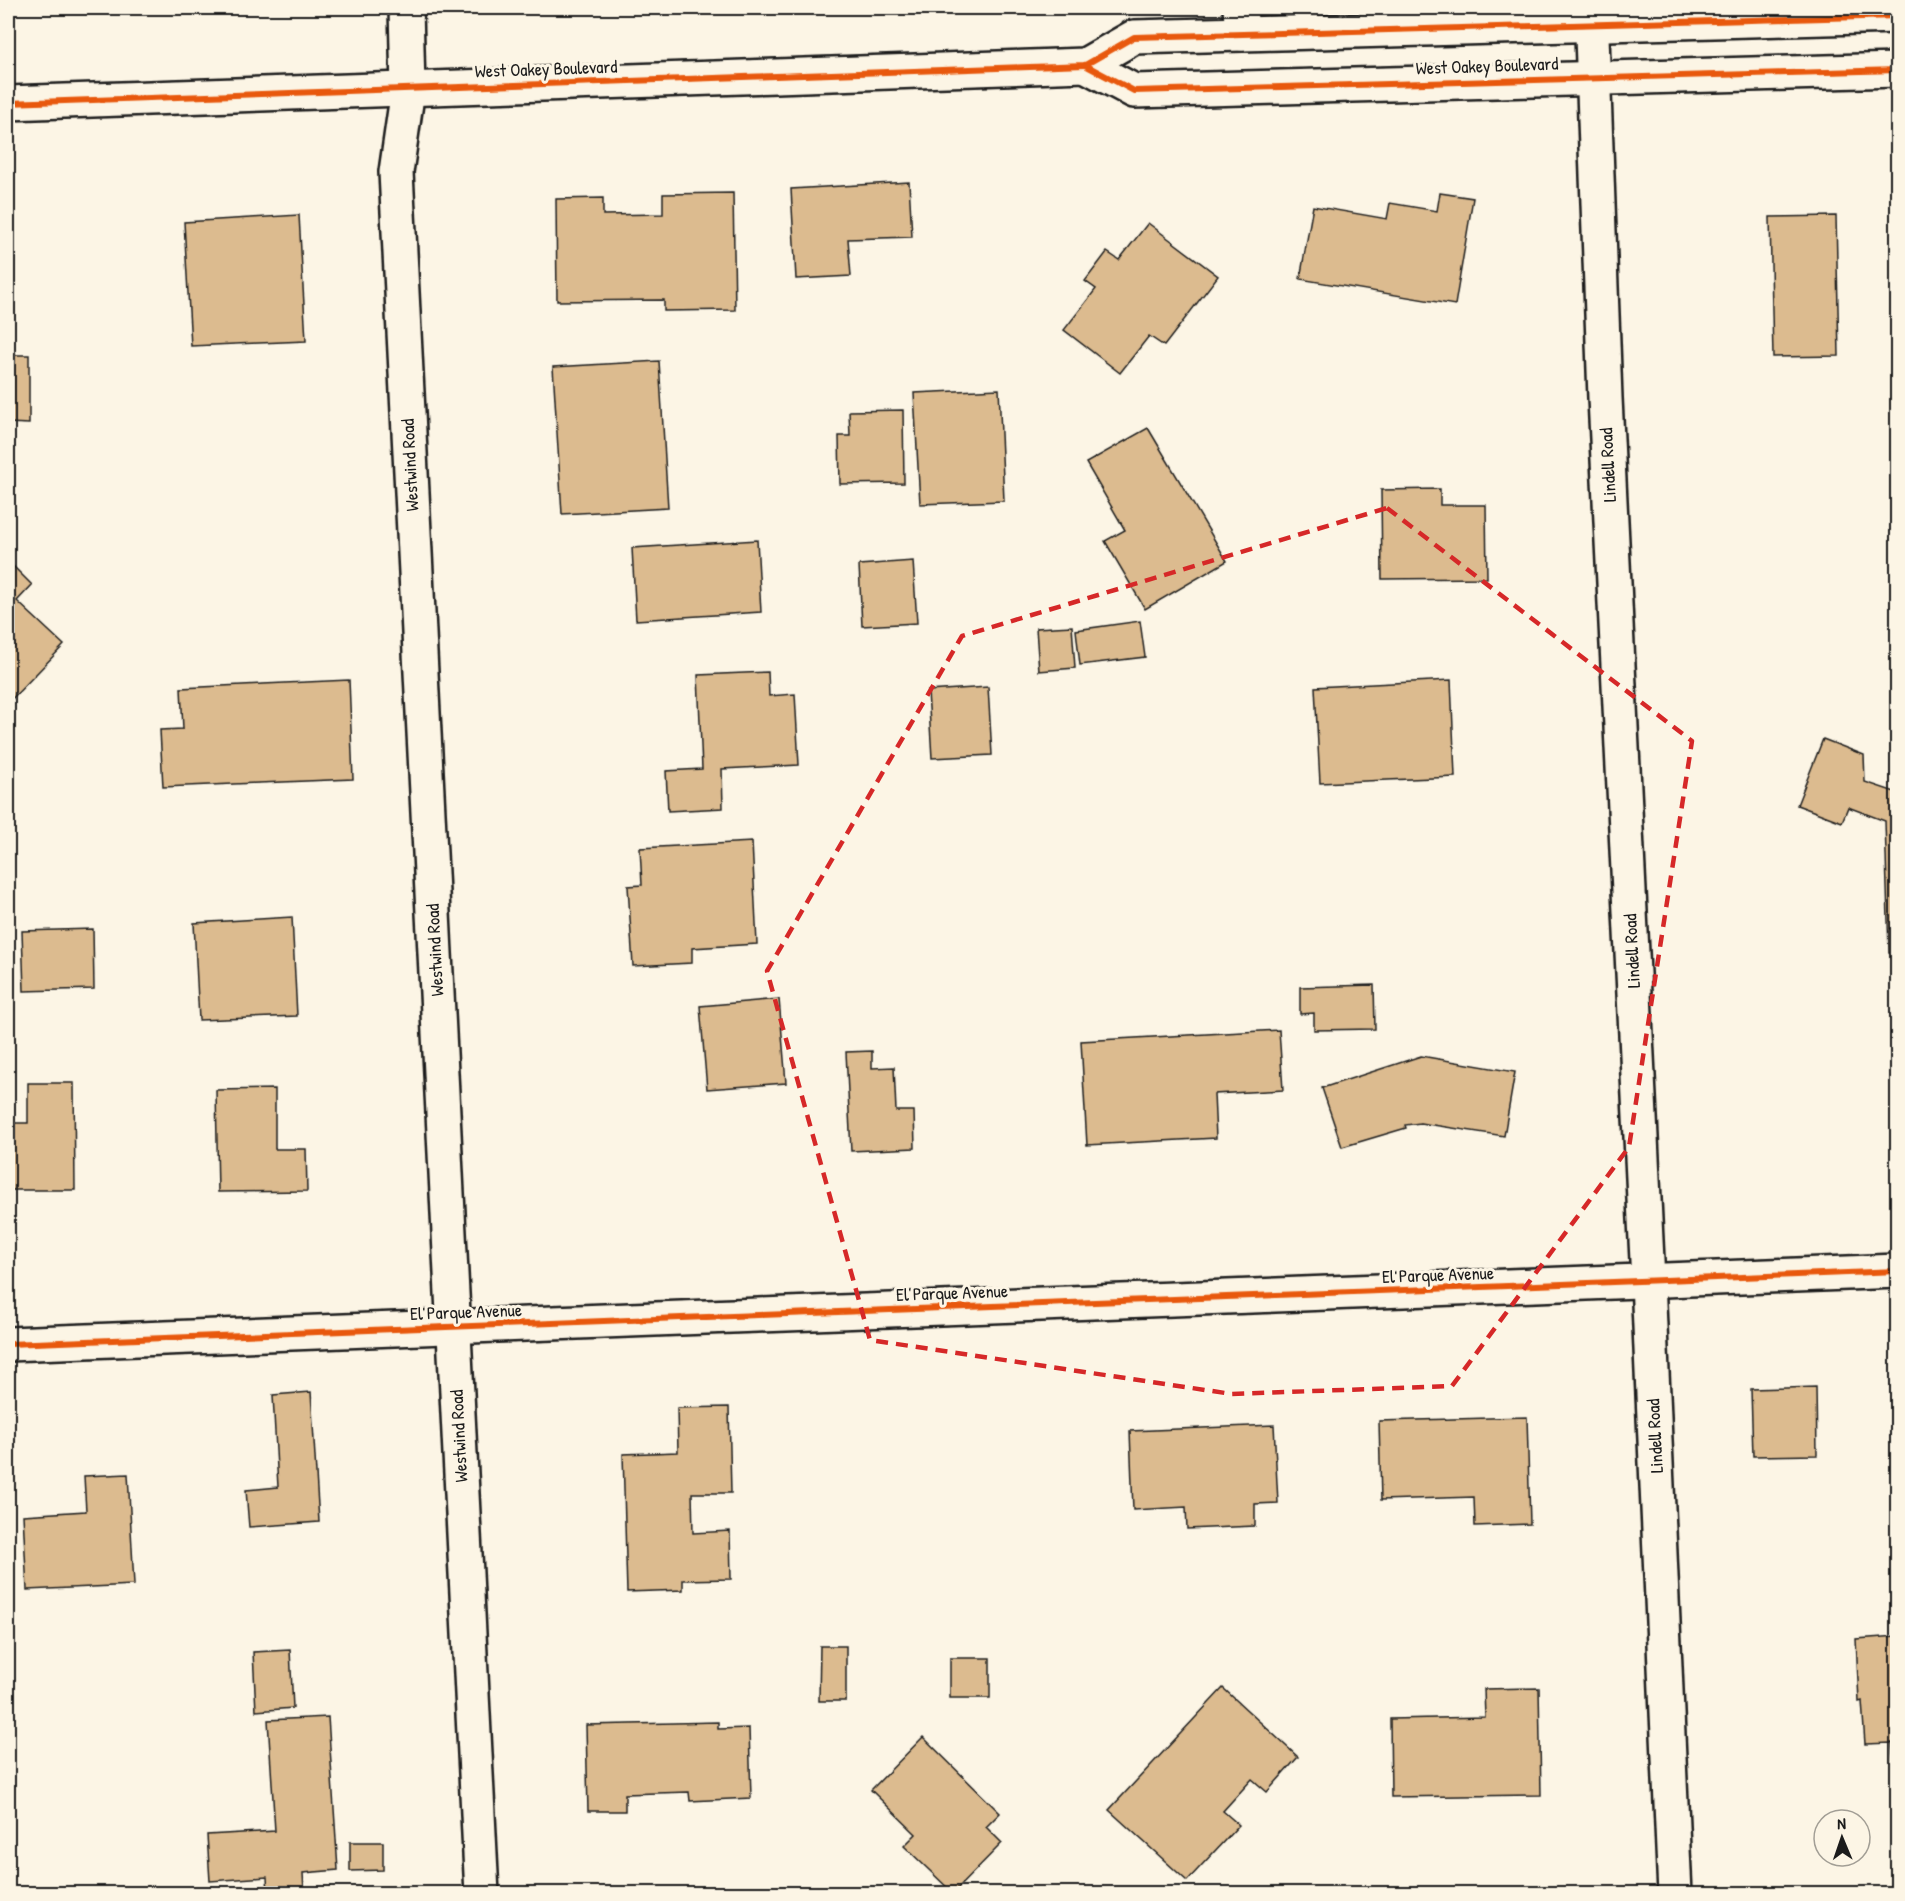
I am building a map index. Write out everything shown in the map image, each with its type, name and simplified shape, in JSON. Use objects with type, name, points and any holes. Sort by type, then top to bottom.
[{"type":"street","name":"Westwind Road","points":[[406,8],[408,89],[396,172],[482,1893]]},
{"type":"street","name":"West Oakey Boulevard","points":[[8,103],[1085,65],[1134,37],[1241,21],[1591,16],[1898,16]]},
{"type":"street","name":"Lindell Road","points":[[1591,16],[1606,410],[1675,1893]]},
{"type":"street","name":"West Oakey Boulevard","points":[[1085,65],[1134,91],[1898,70]]},
{"type":"street","name":"El Parque Avenue","points":[[8,1344],[1898,1271]]},
{"type":"highlighted area","points":[[1387,508],[1692,741],[1629,1147],[1452,1386],[1232,1394],[870,1340],[767,971],[962,636]]},
{"type":"building","points":[[909,182],[912,237],[848,239],[851,276],[796,279],[791,189]]},
{"type":"building","points":[[733,193],[735,310],[664,311],[664,300],[557,301],[556,199],[603,198],[603,215],[663,214],[663,194]]},
{"type":"building","points":[[1440,193],[1473,198],[1455,305],[1300,279],[1313,206],[1387,219],[1390,203],[1437,211]]},
{"type":"building","points":[[299,215],[306,341],[191,346],[184,222]]},
{"type":"building","points":[[1836,216],[1839,356],[1773,357],[1770,217]]},
{"type":"building","points":[[1148,223],[1218,276],[1164,346],[1149,336],[1120,373],[1064,330],[1096,289],[1085,281],[1107,252],[1119,260]]},
{"type":"building","points":[[8,355],[29,355],[29,424],[8,423]]},
{"type":"building","points":[[659,361],[668,508],[562,514],[553,367]]},
{"type":"building","points":[[999,389],[1004,501],[920,504],[914,393]]},
{"type":"building","points":[[903,410],[904,483],[840,484],[839,436],[850,436],[849,411]]},
{"type":"building","points":[[1148,428],[1227,561],[1145,609],[1105,541],[1125,530],[1086,463]]},
{"type":"building","points":[[1440,489],[1440,505],[1486,505],[1487,578],[1382,579],[1381,490]]},
{"type":"building","points":[[757,540],[761,612],[636,620],[632,548]]},
{"type":"building","points":[[8,561],[32,585],[17,601],[64,645],[9,702]]},
{"type":"building","points":[[913,561],[917,623],[862,626],[859,565]]},
{"type":"building","points":[[1140,621],[1145,657],[1080,665],[1076,630]]},
{"type":"building","points":[[1072,626],[1075,668],[1039,671],[1036,628]]},
{"type":"building","points":[[768,672],[769,696],[795,694],[799,765],[722,769],[723,808],[668,811],[666,771],[702,769],[698,675]]},
{"type":"building","points":[[349,680],[353,779],[163,787],[160,730],[183,729],[181,688]]},
{"type":"building","points":[[1451,680],[1455,777],[1320,783],[1315,687]]},
{"type":"building","points":[[988,687],[992,755],[932,758],[928,691]]},
{"type":"building","points":[[1823,739],[1864,755],[1865,782],[1898,793],[1898,953],[1889,953],[1885,821],[1848,807],[1842,822],[1797,805]]},
{"type":"building","points":[[752,842],[757,944],[692,948],[692,963],[633,966],[628,886],[642,885],[640,848]]},
{"type":"building","points":[[292,917],[297,1016],[199,1020],[194,923]]},
{"type":"building","points":[[93,929],[94,989],[24,991],[22,931]]},
{"type":"building","points":[[1374,985],[1375,1029],[1314,1030],[1314,1013],[1300,1014],[1300,987]]},
{"type":"building","points":[[779,999],[786,1083],[707,1089],[700,1006]]},
{"type":"building","points":[[1279,1030],[1283,1090],[1214,1094],[1216,1138],[1087,1145],[1081,1041]]},
{"type":"building","points":[[872,1051],[872,1068],[894,1067],[896,1111],[914,1111],[915,1148],[851,1151],[846,1052]]},
{"type":"building","points":[[1421,1056],[1515,1072],[1504,1136],[1420,1123],[1405,1125],[1406,1128],[1342,1147],[1322,1088]]},
{"type":"building","points":[[28,1083],[74,1083],[75,1190],[8,1190],[8,1123],[28,1123]]},
{"type":"building","points":[[275,1089],[275,1149],[306,1149],[307,1191],[218,1192],[216,1090]]},
{"type":"building","points":[[1816,1387],[1817,1455],[1753,1456],[1751,1389]]},
{"type":"building","points":[[311,1392],[319,1522],[249,1527],[246,1490],[278,1487],[273,1395]]},
{"type":"building","points":[[729,1407],[731,1493],[692,1493],[693,1533],[730,1531],[731,1579],[683,1580],[683,1590],[627,1592],[623,1454],[678,1452],[677,1408]]},
{"type":"building","points":[[1527,1417],[1530,1524],[1475,1526],[1474,1497],[1381,1500],[1379,1421]]},
{"type":"building","points":[[1274,1425],[1278,1503],[1255,1504],[1255,1526],[1187,1529],[1186,1507],[1133,1510],[1130,1431]]},
{"type":"building","points":[[128,1474],[134,1585],[27,1590],[23,1515],[86,1511],[84,1476]]},
{"type":"building","points":[[1897,1636],[1898,1801],[1895,1801],[1892,1743],[1865,1744],[1862,1701],[1859,1702],[1856,1639]]},
{"type":"building","points":[[820,1646],[846,1646],[846,1701],[819,1701]]},
{"type":"building","points":[[290,1650],[293,1708],[256,1711],[253,1652]]},
{"type":"building","points":[[950,1658],[990,1658],[990,1698],[950,1698]]},
{"type":"building","points":[[1223,1688],[1298,1757],[1267,1792],[1252,1779],[1223,1811],[1239,1825],[1187,1881],[1109,1810]]},
{"type":"building","points":[[1539,1688],[1541,1795],[1391,1797],[1390,1719],[1485,1717],[1484,1689]]},
{"type":"building","points":[[328,1717],[338,1870],[303,1873],[304,1891],[268,1893],[267,1877],[210,1881],[207,1835],[275,1831],[268,1720]]},
{"type":"building","points":[[718,1722],[718,1729],[749,1728],[751,1798],[690,1801],[689,1792],[625,1794],[625,1811],[588,1811],[586,1725]]},
{"type":"building","points":[[923,1737],[1000,1813],[986,1827],[1002,1843],[953,1893],[904,1846],[916,1834],[871,1790]]},
{"type":"building","points":[[350,1842],[383,1842],[383,1870],[350,1871]]},
{"type":"cycle path","points":[[8,103],[1085,65],[1134,37],[1898,16]]},
{"type":"cycle path","points":[[1085,65],[1134,91],[1898,70]]},
{"type":"cycle path","points":[[8,1344],[1898,1271]]}]
